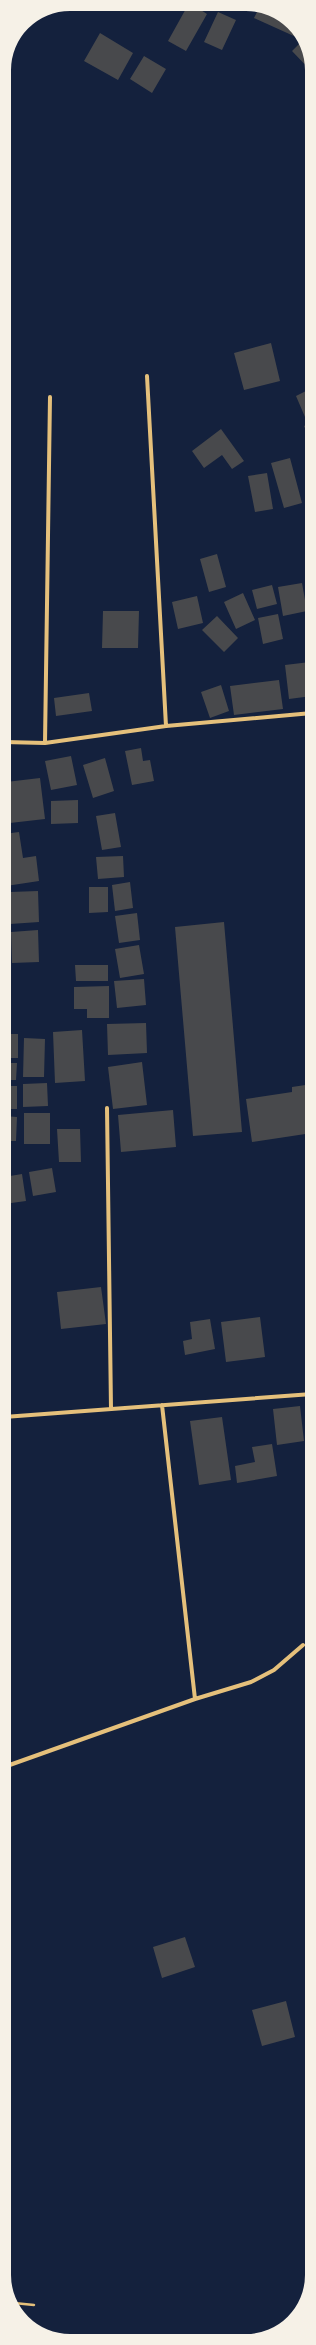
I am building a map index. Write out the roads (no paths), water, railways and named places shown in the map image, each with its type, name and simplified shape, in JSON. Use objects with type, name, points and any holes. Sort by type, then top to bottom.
[{"type":"street","points":[[147,376],[166,726]]},
{"type":"street","points":[[45,743],[50,397]]},
{"type":"street","points":[[11,742],[45,743],[166,726],[305,714]]},
{"type":"street","points":[[107,1108],[111,1409]]},
{"type":"street","points":[[11,1416],[305,1395]]},
{"type":"street","points":[[162,1405],[195,1699]]},
{"type":"street","points":[[11,1765],[195,1699],[251,1682],[274,1670],[303,1645]]}]
